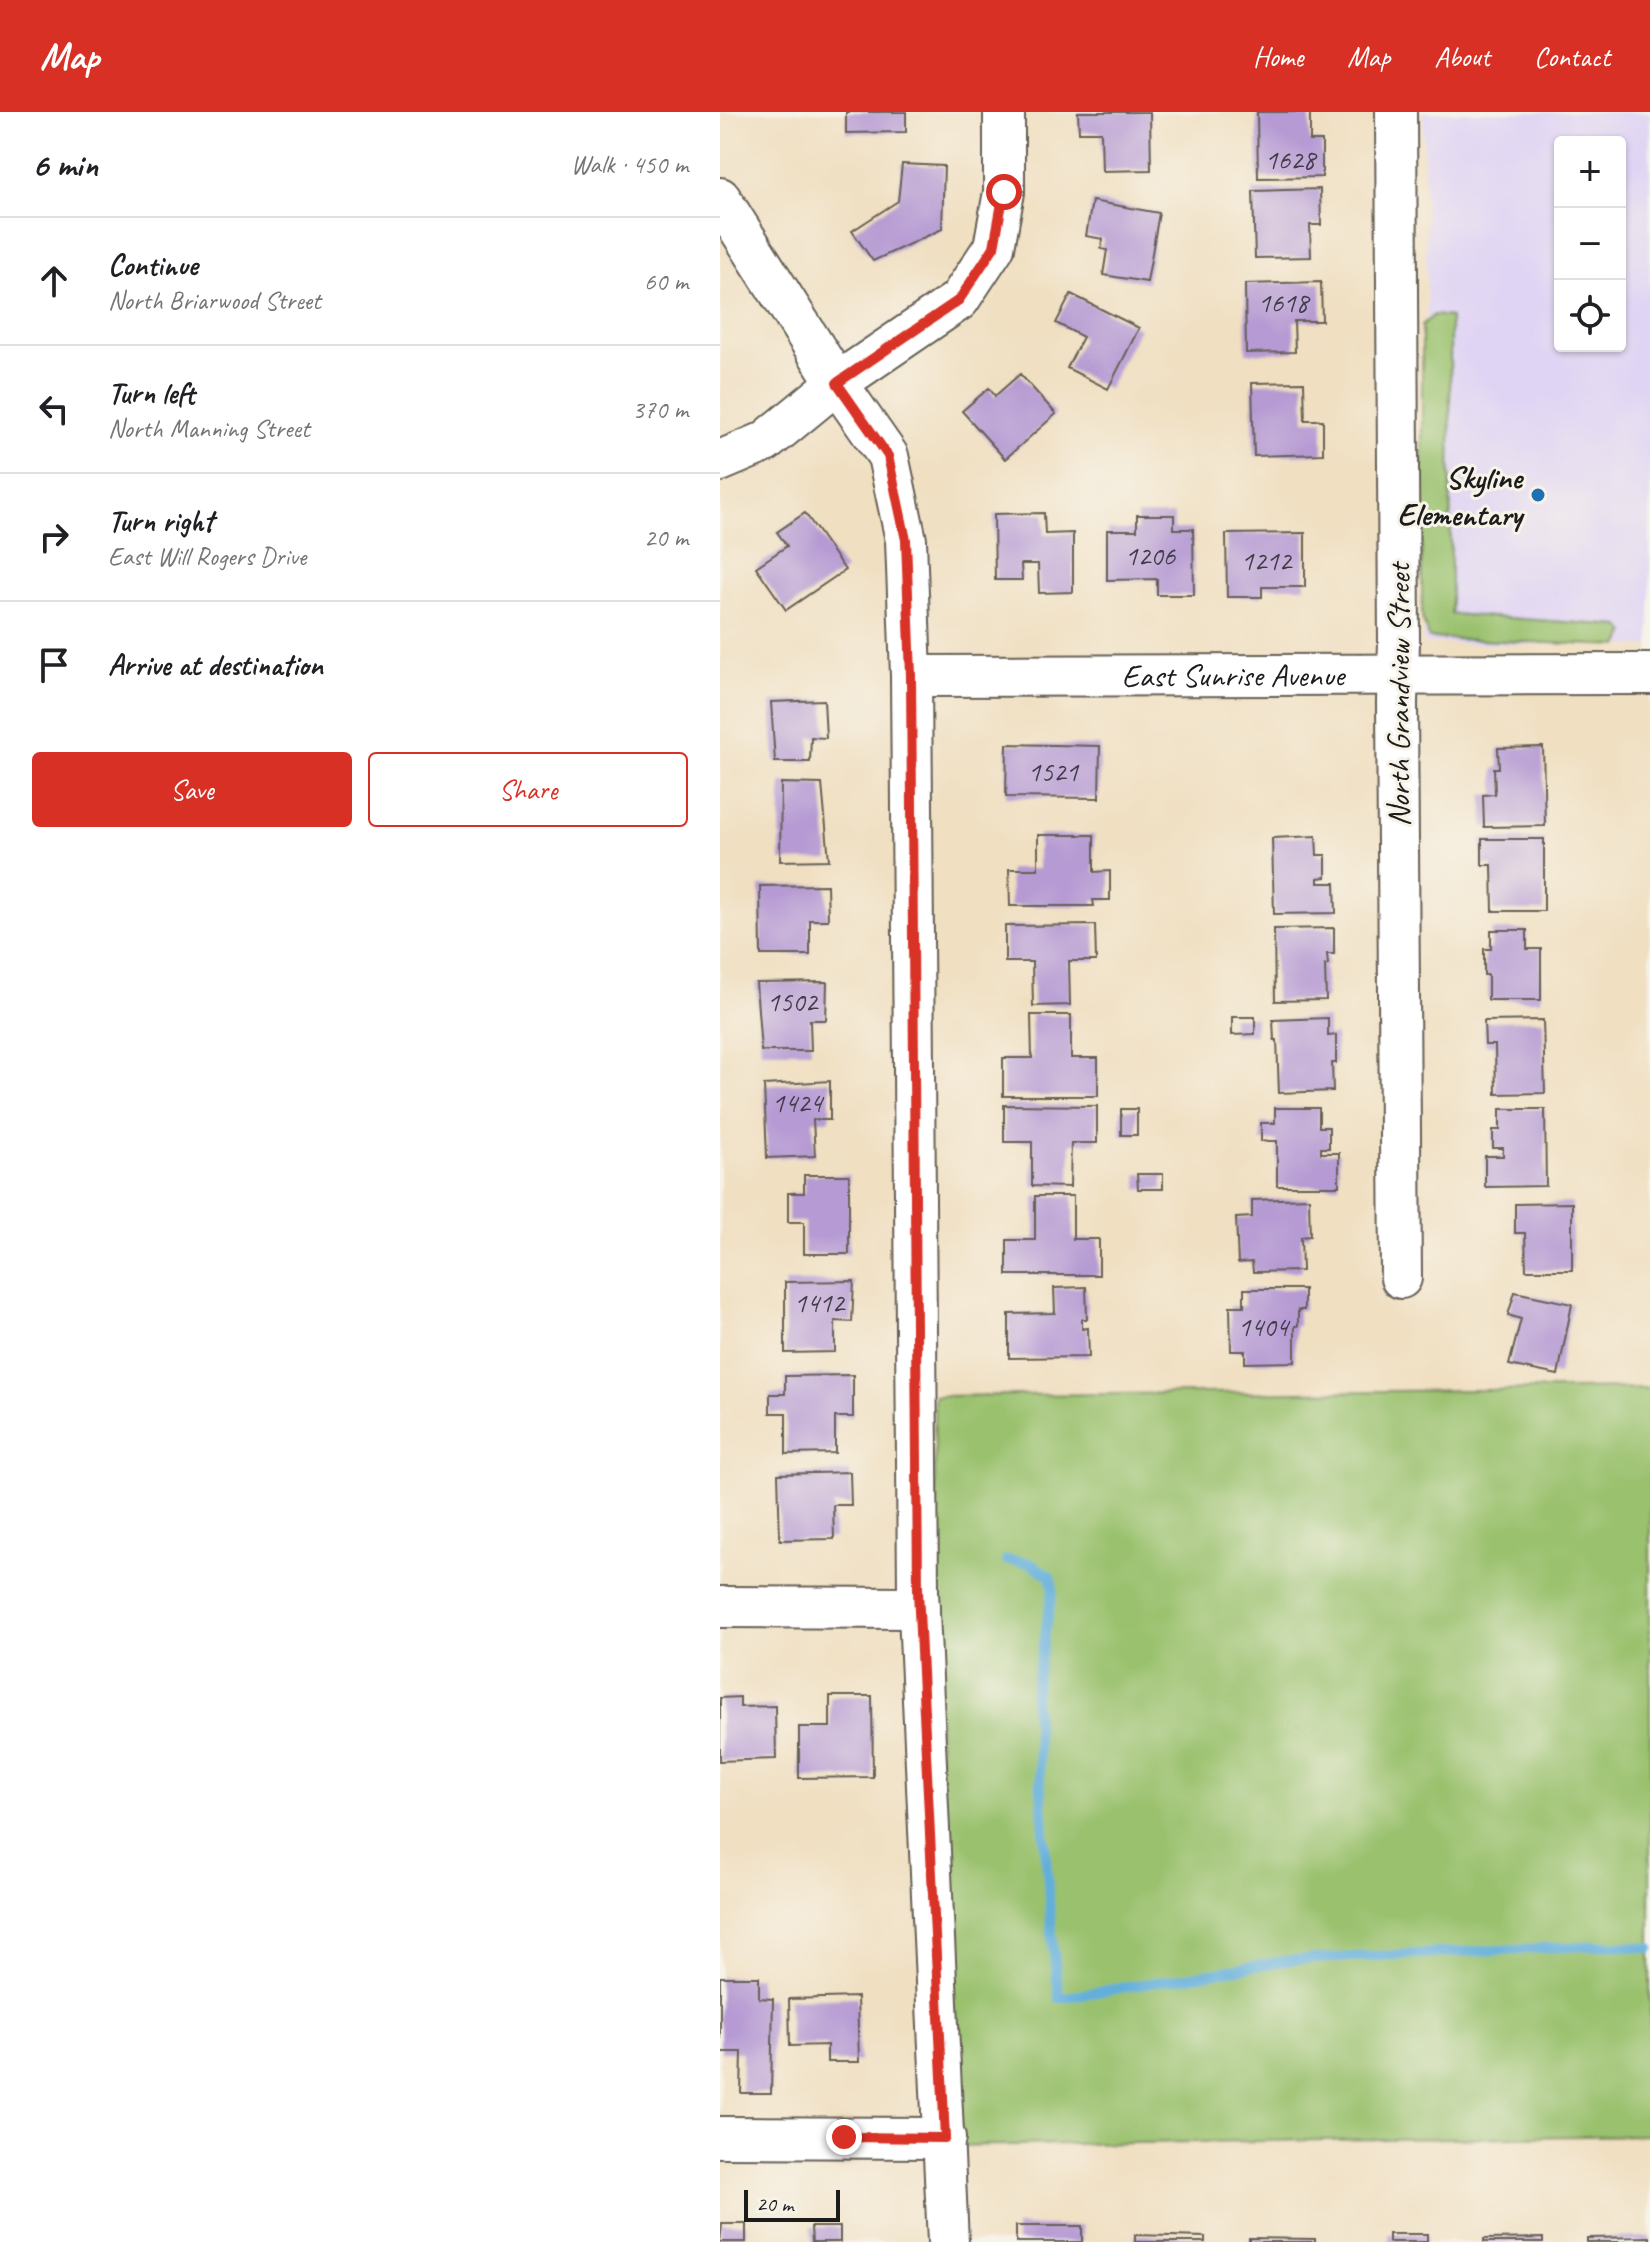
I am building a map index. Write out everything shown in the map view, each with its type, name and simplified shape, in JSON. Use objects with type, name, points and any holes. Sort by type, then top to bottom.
[{"type":"street","points":[[720,461],[765,442],[837,383],[959,300],[994,247],[1004,192],[1004,112]]},
{"type":"street","name":"North Grandview Street","points":[[1396,112],[1401,1278]]},
{"type":"street","points":[[720,198],[837,383],[888,456],[906,540],[911,676],[919,1608],[948,2242]]},
{"type":"street","name":"East Sunrise Avenue","points":[[911,676],[1650,674]]},
{"type":"street","points":[[720,1607],[919,1608]]},
{"type":"street","points":[[720,2137],[945,2138]]},
{"type":"shaded area","name":"Skyline Elementary","points":[[1423,112],[1650,112],[1650,646],[1424,643],[1427,290]]},
{"type":"green space","points":[[1434,315],[1450,317],[1451,614],[1621,626],[1626,633],[1619,646],[1429,638],[1422,618],[1422,325]]},
{"type":"green space","points":[[1650,1388],[1650,2135],[945,2146],[934,1396]]},
{"type":"building","points":[[846,112],[906,112],[906,132],[846,133]]},
{"type":"building","points":[[1078,112],[1150,112],[1151,170],[1102,171],[1101,132],[1079,132]]},
{"type":"building","points":[[1257,112],[1310,112],[1310,141],[1322,141],[1322,177],[1258,178]]},
{"type":"building","points":[[902,164],[944,166],[942,229],[873,261],[852,231],[898,201]]},
{"type":"building","points":[[1320,189],[1321,225],[1310,225],[1311,257],[1255,258],[1253,191]]},
{"type":"building","points":[[1092,201],[1159,213],[1147,282],[1103,275],[1107,250],[1101,249],[1103,239],[1086,236]]},
{"type":"building","points":[[1321,282],[1322,321],[1294,321],[1295,352],[1246,353],[1245,284]]},
{"type":"building","points":[[1071,294],[1139,328],[1108,389],[1067,368],[1083,337],[1056,323]]},
{"type":"building","points":[[1020,374],[1056,414],[1005,459],[962,411],[989,388],[995,396]]},
{"type":"building","points":[[1304,382],[1305,420],[1323,420],[1323,454],[1254,456],[1252,383]]},
{"type":"building","points":[[805,513],[845,570],[786,610],[756,567],[787,546],[777,532]]},
{"type":"building","points":[[1044,513],[1045,534],[1073,533],[1073,592],[1039,593],[1038,564],[1021,564],[1022,580],[995,580],[994,514]]},
{"type":"building","points":[[1137,515],[1174,515],[1174,529],[1193,529],[1194,595],[1157,595],[1157,579],[1107,580],[1107,530],[1137,530]]},
{"type":"building","points":[[1305,533],[1305,587],[1262,587],[1262,597],[1227,597],[1226,534]]},
{"type":"building","points":[[824,700],[826,738],[811,737],[810,762],[775,762],[771,702]]},
{"type":"building","points":[[1007,744],[1100,746],[1099,798],[1006,797]]},
{"type":"building","points":[[1543,747],[1545,826],[1484,827],[1483,795],[1495,794],[1494,768],[1499,768],[1498,748]]},
{"type":"building","points":[[781,783],[822,784],[829,860],[780,861]]},
{"type":"building","points":[[1038,835],[1094,835],[1094,872],[1110,871],[1110,900],[1093,900],[1094,906],[1010,906],[1009,869],[1038,869]]},
{"type":"building","points":[[1316,836],[1317,855],[1326,855],[1326,877],[1318,878],[1318,883],[1335,883],[1336,913],[1274,914],[1272,838]]},
{"type":"building","points":[[1482,839],[1544,839],[1544,911],[1493,911],[1492,865],[1482,865]]},
{"type":"building","points":[[827,885],[828,920],[810,920],[810,955],[761,955],[760,886]]},
{"type":"building","points":[[1095,925],[1096,961],[1069,961],[1070,1005],[1033,1006],[1032,962],[1005,962],[1005,926]]},
{"type":"building","points":[[1334,928],[1334,954],[1327,954],[1328,965],[1325,965],[1326,1000],[1275,1001],[1274,929]]},
{"type":"building","points":[[1491,930],[1527,930],[1527,949],[1541,949],[1541,1000],[1488,1000],[1484,949],[1491,949]]},
{"type":"building","points":[[827,982],[826,1020],[810,1020],[811,1051],[761,1051],[756,983]]},
{"type":"building","points":[[1031,1015],[1071,1015],[1071,1058],[1098,1058],[1098,1096],[1003,1096],[1003,1058],[1032,1058]]},
{"type":"building","points":[[1232,1017],[1255,1017],[1255,1034],[1232,1035]]},
{"type":"building","points":[[1328,1018],[1328,1036],[1336,1035],[1336,1063],[1332,1063],[1333,1091],[1279,1093],[1273,1020]]},
{"type":"building","points":[[1543,1020],[1545,1093],[1496,1094],[1495,1045],[1485,1045],[1484,1021]]},
{"type":"building","points":[[830,1081],[830,1120],[813,1120],[815,1156],[767,1158],[764,1085]]},
{"type":"building","points":[[1004,1105],[1097,1106],[1097,1143],[1071,1143],[1070,1187],[1032,1186],[1032,1142],[1004,1142]]},
{"type":"building","points":[[1275,1108],[1319,1108],[1319,1127],[1329,1127],[1329,1148],[1321,1148],[1321,1153],[1339,1153],[1339,1186],[1277,1186],[1277,1141],[1261,1141],[1261,1123],[1275,1123]]},
{"type":"building","points":[[1121,1109],[1137,1109],[1137,1135],[1121,1135]]},
{"type":"building","points":[[1500,1109],[1545,1109],[1546,1186],[1485,1187],[1485,1156],[1503,1156],[1503,1148],[1493,1148],[1493,1130],[1500,1130]]},
{"type":"building","points":[[1137,1174],[1163,1174],[1163,1189],[1138,1189]]},
{"type":"building","points":[[804,1175],[849,1175],[849,1254],[804,1254],[804,1222],[788,1222],[788,1193],[804,1193]]},
{"type":"building","points":[[1035,1196],[1073,1196],[1073,1239],[1099,1239],[1099,1275],[1007,1275],[1007,1240],[1035,1240]]},
{"type":"building","points":[[1309,1198],[1310,1236],[1301,1237],[1302,1271],[1253,1272],[1252,1262],[1238,1263],[1236,1218],[1252,1217],[1252,1200]]},
{"type":"building","points":[[1572,1203],[1572,1270],[1526,1270],[1525,1233],[1515,1233],[1515,1204]]},
{"type":"building","points":[[854,1281],[852,1322],[835,1321],[835,1352],[785,1353],[785,1282]]},
{"type":"building","points":[[1086,1287],[1087,1319],[1082,1319],[1082,1329],[1088,1328],[1089,1357],[1009,1358],[1009,1314],[1055,1313],[1054,1288]]},
{"type":"building","points":[[1244,1289],[1304,1289],[1304,1310],[1298,1310],[1298,1326],[1295,1326],[1295,1362],[1245,1363],[1245,1351],[1231,1351],[1230,1306],[1244,1306]]},
{"type":"building","points":[[1515,1292],[1572,1304],[1558,1375],[1509,1365],[1521,1319],[1508,1315]]},
{"type":"building","points":[[853,1375],[853,1417],[835,1417],[835,1453],[786,1454],[786,1413],[770,1413],[770,1394],[785,1394],[785,1376]]},
{"type":"building","points":[[850,1472],[851,1505],[833,1505],[834,1539],[780,1540],[778,1474]]},
{"type":"building","points":[[830,1696],[872,1696],[873,1777],[799,1778],[799,1727],[830,1727]]},
{"type":"building","points":[[740,1697],[740,1707],[775,1706],[776,1759],[720,1761],[720,1698]]},
{"type":"building","points":[[720,1977],[759,1977],[759,1998],[773,1999],[771,2093],[741,2093],[742,2052],[720,2052]]},
{"type":"building","points":[[857,1997],[859,2062],[827,2062],[827,2045],[790,2046],[789,1999]]},
{"type":"building","points":[[722,2224],[746,2224],[746,2242],[720,2242]]},
{"type":"building","points":[[1016,2226],[1082,2226],[1082,2242],[1016,2242]]},
{"type":"building","points":[[811,2227],[840,2227],[840,2242],[812,2242]]},
{"type":"building","points":[[1389,2234],[1427,2234],[1427,2242],[1389,2242]]},
{"type":"building","points":[[1135,2235],[1205,2237],[1205,2242],[1135,2242]]},
{"type":"building","points":[[1650,2237],[1650,2242],[1587,2242],[1587,2238]]},
{"type":"building","points":[[1249,2238],[1315,2239],[1315,2242],[1249,2242]]},
{"type":"building","points":[[1543,2238],[1543,2242],[1484,2242],[1484,2239]]},
{"type":"waterway","points":[[1006,1560],[1030,1563],[1050,1576],[1053,1588],[1034,1696],[1059,1998],[1291,1960],[1606,1945],[1650,1948]]},
{"type":"place","name":"Skyline Elementary","points":[[1538,495]]},
{"type":"route","points":[[844,2137],[945,2138],[918,1591],[911,676],[906,540],[888,456],[837,383],[959,300],[994,247],[1004,192]]}]
